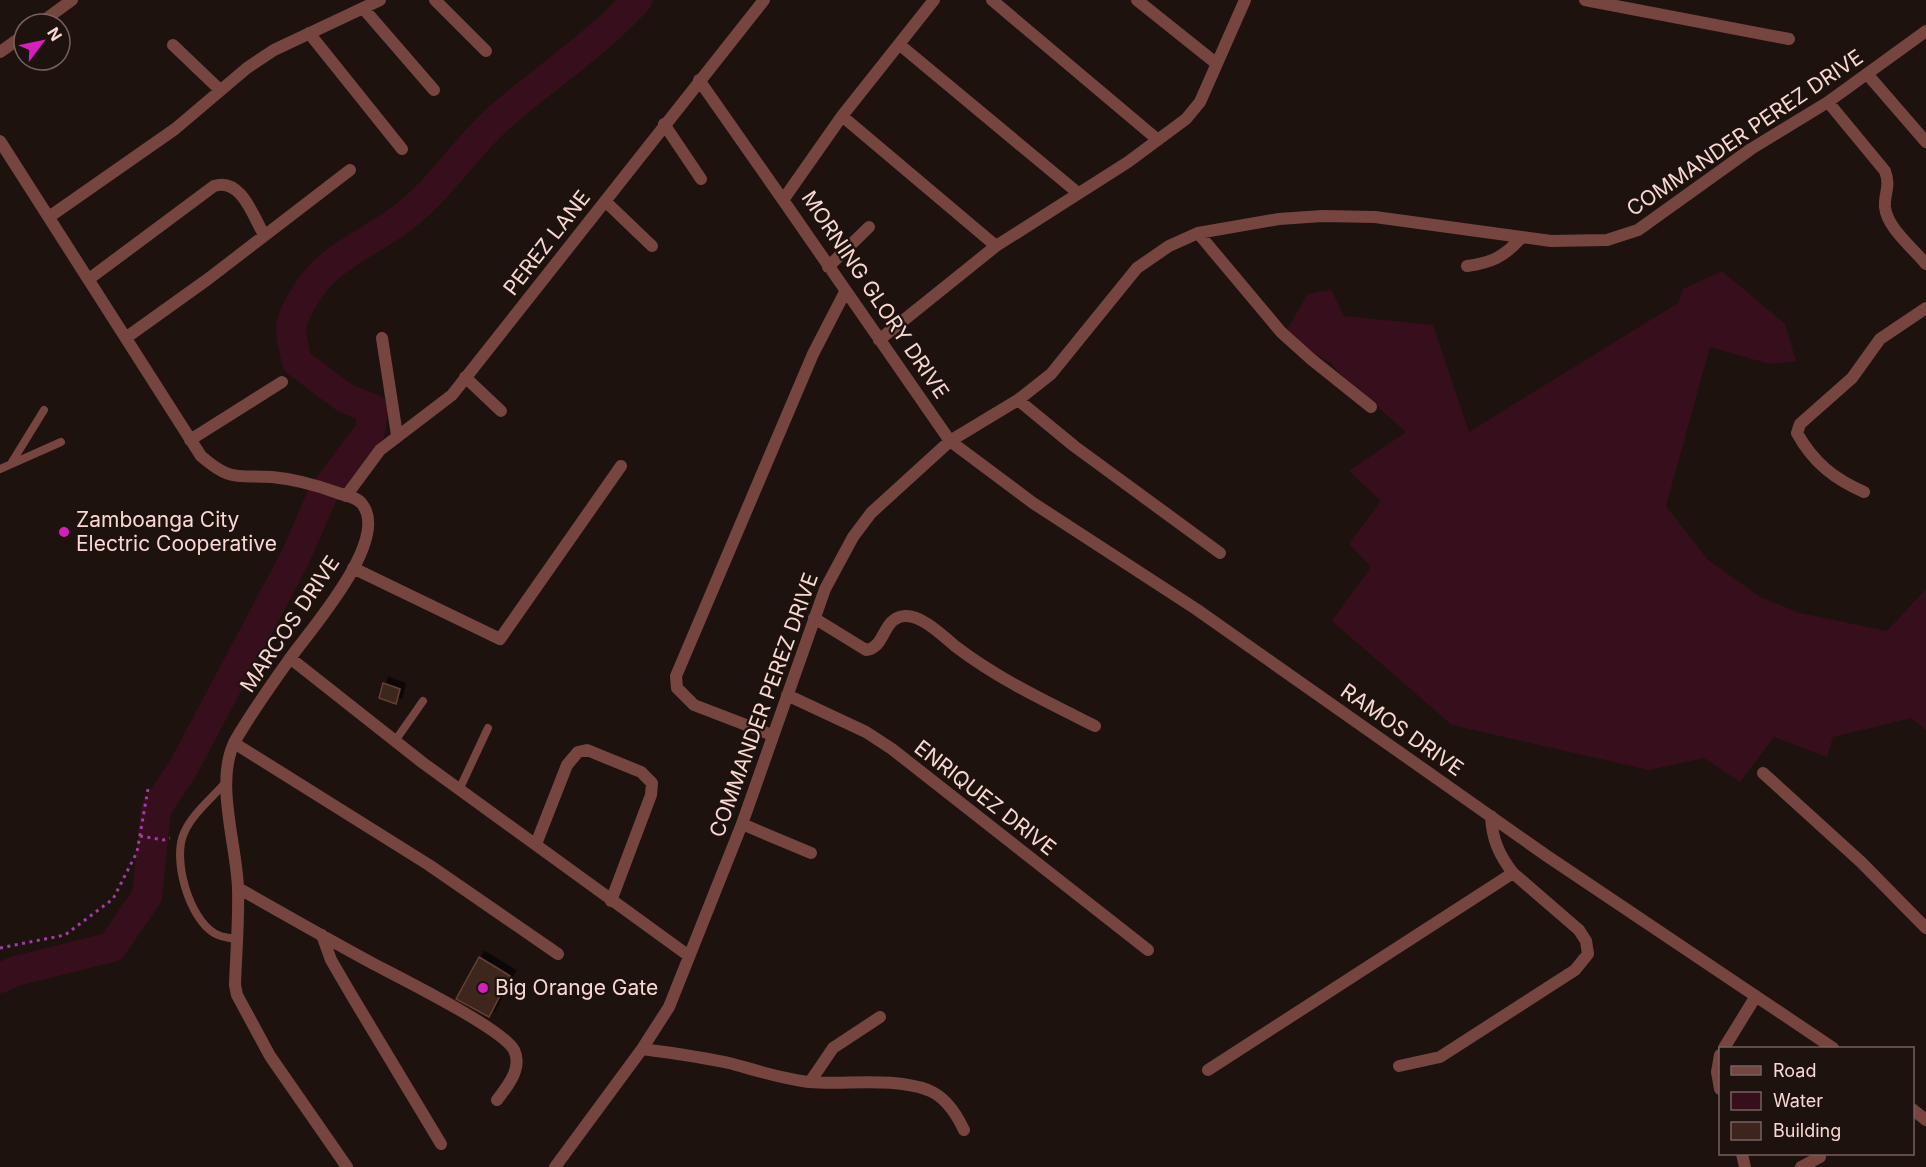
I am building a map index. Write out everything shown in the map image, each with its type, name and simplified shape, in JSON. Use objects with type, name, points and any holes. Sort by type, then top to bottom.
[{"type":"street","points":[[56,12],[72,0]]},
{"type":"street","points":[[48,218],[166,135],[220,90],[274,50],[380,0]]},
{"type":"street","points":[[435,0],[486,51]]},
{"type":"street","name":"PEREZ LANE","points":[[343,495],[380,450],[397,435],[440,405],[465,377],[764,0]]},
{"type":"street","name":"MORNING GLORY DRIVE","points":[[934,0],[842,116],[783,200],[950,441]]},
{"type":"street","points":[[992,0],[1158,140]]},
{"type":"street","points":[[1137,0],[1217,64]]},
{"type":"street","points":[[879,340],[996,246],[1128,162],[1193,111],[1245,0]]},
{"type":"street","points":[[1585,0],[1633,4],[1789,39]]},
{"type":"street","points":[[363,8],[434,90]]},
{"type":"street","name":"COMMANDER PEREZ DRIVE","points":[[555,1167],[642,1049],[669,1007],[742,824],[825,589],[853,537],[871,513],[950,441],[1018,400],[1051,374],[1137,268],[1169,246],[1198,234],[1279,219],[1322,216],[1375,217],[1460,227],[1521,238],[1579,243],[1606,240],[1638,230],[1750,149],[1868,75],[1926,31]]},
{"type":"street","points":[[309,33],[402,149]]},
{"type":"street","points":[[172,45],[220,90]]},
{"type":"street","points":[[900,45],[1078,193]]},
{"type":"street","points":[[1868,75],[1926,142]]},
{"type":"street","points":[[699,80],[783,200]]},
{"type":"street","points":[[1828,102],[1885,171],[1889,183],[1885,204],[1887,216],[1926,264]]},
{"type":"street","points":[[842,116],[996,246]]},
{"type":"street","points":[[664,124],[701,179]]},
{"type":"street","name":"MARCOS DRIVE","points":[[0,141],[201,456],[219,471],[242,478],[271,477],[316,484],[359,500],[365,507],[368,518],[364,546],[353,568],[338,594],[290,658],[234,743],[225,783],[238,888],[235,985],[241,1005],[270,1056],[347,1167]]},
{"type":"street","points":[[127,337],[350,170]]},
{"type":"street","points":[[89,279],[214,186],[222,183],[231,185],[240,193],[264,235]]},
{"type":"street","points":[[605,201],[652,246]]},
{"type":"street","points":[[828,267],[869,226]]},
{"type":"street","points":[[1198,234],[1281,332],[1371,407]]},
{"type":"street","points":[[1467,266],[1500,258],[1521,238]]},
{"type":"street","points":[[772,735],[694,705],[677,688],[676,676],[813,354],[845,292]]},
{"type":"street","points":[[1864,492],[1838,479],[1811,456],[1797,433],[1800,424],[1838,392],[1880,339],[1926,308]]},
{"type":"street","points":[[382,338],[397,435]]},
{"type":"street","points":[[465,377],[501,411]]},
{"type":"street","points":[[190,440],[282,382]]},
{"type":"street","points":[[1018,400],[1074,446],[1220,554]]},
{"type":"street","name":"RAMOS DRIVE","points":[[950,441],[1033,503],[1187,602],[1491,816],[1832,1047]]},
{"type":"street","points":[[353,568],[500,639],[621,466]]},
{"type":"street","points":[[814,618],[866,650],[875,647],[892,621],[910,616],[922,621],[975,661],[1026,692],[1095,726]]},
{"type":"street","points":[[290,658],[459,790],[688,956]]},
{"type":"street","name":"ENRIQUEZ DRIVE","points":[[787,695],[867,732],[892,749],[1148,950]]},
{"type":"street","points":[[234,743],[429,865],[558,954]]},
{"type":"street","points":[[536,844],[567,765],[578,752],[587,750],[641,771],[652,783],[651,795],[611,901]]},
{"type":"street","points":[[1763,773],[1861,862],[1926,927]]},
{"type":"street","points":[[1399,1066],[1440,1057],[1585,961],[1589,948],[1579,930],[1513,873],[1494,841],[1491,816]]},
{"type":"street","points":[[742,824],[811,853]]},
{"type":"street","points":[[1208,1070],[1513,873]]},
{"type":"street","points":[[238,888],[448,1004],[506,1041],[515,1051],[517,1062],[509,1084],[497,1100]]},
{"type":"street","points":[[322,936],[331,960],[351,996],[441,1144]]},
{"type":"street","points":[[1725,1047],[1756,996]]},
{"type":"street","points":[[810,1082],[833,1048],[880,1017]]},
{"type":"street","points":[[642,1049],[700,1056],[777,1077],[810,1082],[908,1086],[929,1091],[946,1102],[964,1130]]},
{"type":"street","points":[[1719,1061],[1717,1072],[1719,1083]]},
{"type":"street","points":[[1914,1111],[1926,1120]]},
{"type":"street","points":[[1801,1167],[1820,1156]]},
{"type":"lane","points":[[11,463],[44,410]]},
{"type":"lane","points":[[0,469],[61,442]]},
{"type":"lane","points":[[395,741],[423,701]]},
{"type":"lane","points":[[459,790],[488,728]]},
{"type":"lane","points":[[225,783],[192,819],[183,833],[179,852],[182,876],[198,916],[216,934],[236,939]]},
{"type":"path","points":[[0,948],[65,935],[112,899],[136,852],[148,789]]},
{"type":"path","points":[[140,836],[163,840]]},
{"type":"water","points":[[1722,271],[1785,324],[1796,361],[1770,364],[1710,347],[1666,506],[1707,559],[1760,597],[1800,613],[1887,631],[1926,589],[1926,730],[1911,718],[1833,737],[1827,757],[1774,737],[1740,782],[1704,758],[1649,770],[1452,725],[1332,621],[1371,567],[1349,544],[1381,501],[1349,471],[1406,432],[1339,373],[1330,362],[1309,351],[1287,329],[1308,294],[1331,290],[1344,316],[1433,325],[1469,432],[1678,303],[1683,289]]},
{"type":"building","points":[[383,683],[400,689],[396,704],[379,698]]},
{"type":"building","name":"Big Orange Gate","points":[[479,957],[510,976],[489,1017],[456,999]]},
{"type":"waterway","points":[[0,978],[16,971],[112,947],[147,896],[156,809],[182,770],[295,558],[323,494],[370,431],[373,409],[345,398],[297,362],[291,327],[295,313],[306,294],[315,281],[337,260],[415,208],[486,130],[516,103],[587,47],[637,0]]},
{"type":"place","name":"Zamboanga City Electric Cooperative","points":[[64,532]]},
{"type":"place","name":"Big Orange Gate","points":[[483,988]]}]
